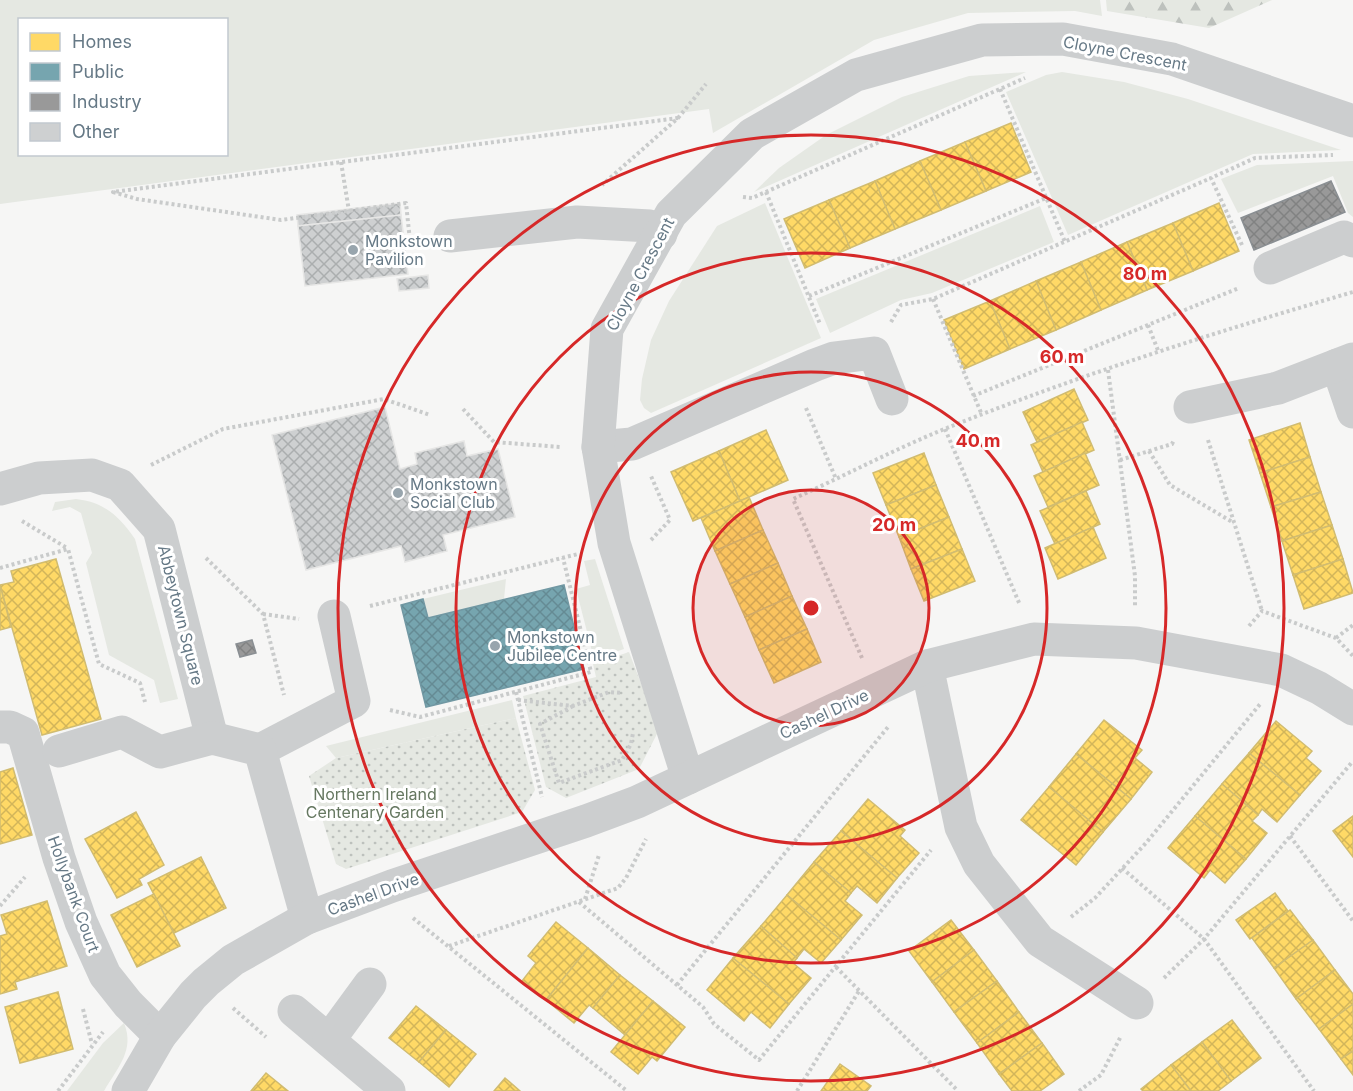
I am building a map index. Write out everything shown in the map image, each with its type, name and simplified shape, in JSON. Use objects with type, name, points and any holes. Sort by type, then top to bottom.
[{"type":"street","name":"Cloyne Crescent","points":[[688,778],[614,543],[598,447],[607,329],[671,214],[752,134],[856,75],[982,40],[1063,39],[1172,59],[1353,121]]},
{"type":"street","points":[[450,236],[577,222],[650,226],[661,234]]},
{"type":"street","points":[[1270,268],[1344,237],[1353,242]]},
{"type":"street","points":[[598,447],[632,444],[834,358],[874,353],[892,399]]},
{"type":"street","points":[[1190,407],[1278,388],[1345,362],[1353,412]]},
{"type":"street","name":"Abbeytown Square","points":[[6,502],[39,478],[92,475],[120,485],[159,529],[212,738]]},
{"type":"street","points":[[59,751],[122,732],[160,752],[212,738],[260,750],[354,701],[334,616]]},
{"type":"street","name":"Cashel Drive","points":[[128,1091],[160,1036],[194,994],[232,960],[307,918],[637,801],[927,666],[1034,639],[1136,643],[1281,670],[1319,688],[1353,709]]},
{"type":"street","points":[[927,666],[961,827],[979,864],[1040,941],[1137,1003]]},
{"type":"street","name":"Hollybank Court","points":[[11,730],[81,922],[105,975],[128,1004],[160,1036]]},
{"type":"street","name":"Cashel Drive","points":[[260,750],[307,918]]},
{"type":"street","points":[[329,1040],[370,984]]},
{"type":"street","points":[[294,1011],[389,1091]]},
{"type":"path","points":[[694,192],[752,198],[1038,73],[1063,39]]},
{"type":"path","points":[[598,189],[678,118],[706,84]]},
{"type":"path","points":[[1000,89],[1065,242]]},
{"type":"path","points":[[450,236],[410,241],[406,203],[281,220],[137,199],[113,192],[678,118]]},
{"type":"path","points":[[874,353],[901,305],[933,299],[1255,158],[1338,155]]},
{"type":"path","points":[[341,162],[349,211]]},
{"type":"path","points":[[973,396],[1249,284],[1270,268],[1247,255],[1211,178]]},
{"type":"path","points":[[766,192],[809,296],[1046,198]]},
{"type":"path","points":[[876,690],[794,499],[945,429],[1061,385],[1245,324],[1353,292]]},
{"type":"path","points":[[933,299],[982,415]]},
{"type":"path","points":[[1148,325],[1159,353]]},
{"type":"path","points":[[1108,370],[1135,576],[1136,643]]},
{"type":"path","points":[[120,485],[135,474],[223,429],[384,399],[430,415]]},
{"type":"path","points":[[1120,460],[1172,444],[1190,407]]},
{"type":"path","points":[[1190,407],[1209,441],[1262,611]]},
{"type":"path","points":[[463,410],[494,442],[575,448],[598,447]]},
{"type":"path","points":[[945,429],[1034,639]]},
{"type":"path","points":[[1149,451],[1170,486],[1234,523]]},
{"type":"path","points":[[6,502],[68,549],[99,664],[140,684]]},
{"type":"path","points":[[159,529],[181,534],[263,614],[293,732]]},
{"type":"path","points":[[263,614],[311,621],[563,558],[614,543]]},
{"type":"path","points":[[0,568],[68,549]]},
{"type":"path","points":[[354,701],[420,717],[591,672],[563,558]]},
{"type":"path","points":[[1336,638],[1353,625]]},
{"type":"path","points":[[1040,941],[1095,898],[1146,843],[1265,698],[1281,670]]},
{"type":"path","points":[[516,692],[551,832]]},
{"type":"path","points":[[623,693],[609,692],[573,706],[540,724],[559,783],[622,760],[631,744],[633,732]]},
{"type":"path","points":[[518,700],[573,706]]},
{"type":"path","points":[[677,984],[891,724]]},
{"type":"path","points":[[524,750],[530,749]]},
{"type":"path","points":[[1079,1091],[1101,1075],[1137,1003],[1204,939],[1353,761]]},
{"type":"path","points":[[448,946],[618,888],[626,878],[646,839],[637,801]]},
{"type":"path","points":[[1290,836],[1353,921]]},
{"type":"path","points":[[579,902],[677,984],[703,1007],[714,1024],[759,1060],[931,852],[931,841]]},
{"type":"path","points":[[1122,868],[1204,939],[1313,1091]]},
{"type":"path","points":[[392,886],[412,916],[627,1091]]},
{"type":"path","points":[[836,967],[958,1091]]},
{"type":"path","points":[[797,1091],[859,991]]},
{"type":"path","points":[[58,1091],[92,1044],[128,1004]]},
{"type":"path","points":[[244,1019],[258,1031]]},
{"type":"green space","points":[[0,0],[1100,0],[1102,16],[1075,11],[968,13],[874,40],[713,133],[709,109],[0,204]]},
{"type":"green space","points":[[1106,0],[1272,0],[1209,28],[1107,11]]},
{"type":"green space","points":[[1026,72],[754,192],[779,168],[826,135],[902,97],[969,76]]},
{"type":"green space","points":[[1062,72],[1124,82],[1188,99],[1341,150],[1253,154],[1068,235],[1006,92],[1046,75]]},
{"type":"green space","points":[[1353,161],[1353,217],[1348,213],[1333,176],[1238,213],[1221,179],[1257,165]]},
{"type":"green space","points":[[765,203],[821,338],[651,413],[644,408],[640,400],[642,379],[651,340],[669,301],[717,226]]},
{"type":"green space","points":[[1040,206],[1054,242],[932,293],[901,300],[830,333],[816,299]]},
{"type":"green space","points":[[76,499],[103,507],[123,523],[135,539],[178,699],[160,703],[154,680],[109,655],[86,563],[92,553],[81,513],[70,507],[52,511],[55,502]]},
{"type":"green space","points":[[595,559],[624,649],[594,659],[576,589],[590,585],[584,561]]},
{"type":"green space","points":[[506,579],[504,599],[428,618],[423,599]]},
{"type":"green space","points":[[629,652],[659,730],[639,769],[566,798],[546,787],[523,696],[596,677],[593,664]]},
{"type":"green space","points":[[512,700],[516,718],[336,758],[326,746]]},
{"type":"green space","name":"Northern Ireland Centenary Garden","points":[[516,718],[535,790],[522,812],[346,869],[336,864],[309,776],[336,758]]},
{"type":"green space","points":[[124,1023],[127,1033],[126,1050],[104,1091],[67,1091],[103,1043]]},
{"type":"building: Homes","points":[[1011,123],[1031,172],[986,191],[965,142]]},
{"type":"building: Homes","points":[[965,142],[986,191],[941,210],[920,161]]},
{"type":"building: Homes","points":[[920,161],[941,210],[895,229],[875,181]]},
{"type":"building: Homes","points":[[875,181],[895,229],[850,248],[829,200]]},
{"type":"building: Homes","points":[[829,200],[850,248],[805,268],[784,219]]},
{"type":"building: Homes","points":[[1219,203],[1239,251],[1193,271],[1173,223]]},
{"type":"building: Homes","points":[[1173,223],[1193,271],[1147,290],[1127,242]]},
{"type":"building: Homes","points":[[1127,242],[1147,290],[1101,310],[1081,262]]},
{"type":"building: Homes","points":[[1081,262],[1101,310],[1056,330],[1036,281]]},
{"type":"building: Homes","points":[[1036,281],[1056,330],[1010,349],[990,301]]},
{"type":"building: Homes","points":[[990,301],[1010,349],[964,369],[944,320]]},
{"type":"building: Homes","points":[[1074,389],[1088,420],[1037,442],[1023,412]]},
{"type":"building: Homes","points":[[1082,422],[1094,450],[1043,472],[1031,445]]},
{"type":"building: Homes","points":[[1300,423],[1310,457],[1260,473],[1249,440]]},
{"type":"building: Homes","points":[[766,430],[788,480],[740,501],[719,451]]},
{"type":"building: Homes","points":[[719,451],[740,501],[693,521],[671,472]]},
{"type":"building: Homes","points":[[924,453],[936,485],[886,505],[873,473]]},
{"type":"building: Homes","points":[[1085,453],[1099,485],[1048,507],[1034,476]]},
{"type":"building: Homes","points":[[1310,457],[1321,492],[1271,507],[1260,473]]},
{"type":"building: Homes","points":[[936,485],[949,517],[899,537],[886,505]]},
{"type":"building: Homes","points":[[1086,491],[1100,524],[1055,544],[1040,511]]},
{"type":"building: Homes","points":[[1321,492],[1332,525],[1282,541],[1271,507]]},
{"type":"building: Homes","points":[[749,497],[763,530],[715,551],[701,518]]},
{"type":"building: Homes","points":[[949,517],[962,549],[911,569],[899,537]]},
{"type":"building: Homes","points":[[1332,525],[1343,559],[1293,575],[1282,541]]},
{"type":"building: Homes","points":[[1093,527],[1106,558],[1058,579],[1045,548]]},
{"type":"building: Homes","points":[[763,530],[778,563],[730,584],[715,551]]},
{"type":"building: Homes","points":[[962,549],[975,581],[924,601],[911,569]]},
{"type":"building: Homes","points":[[56,559],[101,719],[42,735],[0,585],[14,582],[11,571]]},
{"type":"building: Homes","points":[[1343,559],[1353,593],[1304,609],[1293,575]]},
{"type":"building: Homes","points":[[778,563],[792,596],[745,617],[730,584]]},
{"type":"building: Homes","points":[[0,585],[11,627],[0,630]]},
{"type":"building: Homes","points":[[792,596],[807,629],[759,650],[745,617]]},
{"type":"building: Homes","points":[[807,629],[821,662],[774,683],[759,650]]},
{"type":"building: Homes","points":[[1104,720],[1142,750],[1135,758],[1152,772],[1131,799],[1076,754]]},
{"type":"building: Homes","points":[[1276,721],[1312,751],[1306,758],[1321,771],[1300,795],[1249,753]]},
{"type":"building: Homes","points":[[1249,753],[1300,795],[1277,822],[1262,809],[1258,815],[1222,784]]},
{"type":"building: Homes","points":[[1076,754],[1131,799],[1103,832],[1049,787]]},
{"type":"building: Homes","points":[[13,768],[32,835],[0,844],[0,772]]},
{"type":"building: Homes","points":[[1222,784],[1258,815],[1252,821],[1267,833],[1246,859],[1195,816]]},
{"type":"building: Homes","points":[[1049,787],[1103,832],[1076,865],[1021,820]]},
{"type":"building: Homes","points":[[868,799],[905,830],[900,836],[919,853],[897,878],[841,831]]},
{"type":"building: Homes","points":[[136,812],[164,865],[139,879],[142,885],[117,898],[85,839]]},
{"type":"building: Homes","points":[[1195,816],[1246,859],[1225,883],[1210,870],[1204,878],[1168,848]]},
{"type":"building: Homes","points":[[1353,816],[1353,857],[1333,831]]},
{"type":"building: Homes","points":[[841,831],[897,878],[877,903],[857,886],[851,893],[814,862]]},
{"type":"building: Homes","points":[[201,857],[226,908],[174,933],[148,883]]},
{"type":"building: Homes","points":[[814,862],[851,893],[845,901],[862,915],[841,940],[787,895]]},
{"type":"building: Homes","points":[[1275,893],[1288,911],[1250,939],[1236,920]]},
{"type":"building: Homes","points":[[154,894],[180,946],[137,967],[111,915]]},
{"type":"building: Homes","points":[[787,895],[841,940],[821,963],[804,949],[797,958],[761,926]]},
{"type":"building: Homes","points":[[47,901],[67,966],[15,982],[17,989],[0,994],[0,936],[7,934],[1,915]]},
{"type":"building: Homes","points":[[1290,910],[1313,940],[1274,968],[1252,938]]},
{"type":"building: Homes","points":[[951,920],[974,950],[932,982],[909,951]]},
{"type":"building: Homes","points":[[556,922],[588,948],[546,1000],[522,981],[536,963],[528,956]]},
{"type":"building: Homes","points":[[761,926],[797,958],[793,963],[811,978],[789,1004],[733,958]]},
{"type":"building: Homes","points":[[1313,940],[1335,970],[1296,999],[1274,968]]},
{"type":"building: Homes","points":[[588,948],[620,975],[593,1008],[589,1005],[574,1023],[546,1000]]},
{"type":"building: Homes","points":[[974,950],[997,981],[954,1012],[932,982]]},
{"type":"building: Homes","points":[[733,958],[789,1004],[770,1028],[751,1012],[744,1021],[707,990]]},
{"type":"building: Homes","points":[[1335,970],[1353,994],[1353,1004],[1319,1029],[1296,999]]},
{"type":"building: Homes","points":[[620,975],[653,1001],[625,1035],[593,1008]]},
{"type":"building: Homes","points":[[997,981],[1019,1012],[977,1043],[954,1012]]},
{"type":"building: Homes","points":[[58,992],[73,1049],[20,1063],[5,1007]]},
{"type":"building: Homes","points":[[653,1001],[685,1027],[657,1061],[652,1057],[638,1074],[611,1052]]},
{"type":"building: Homes","points":[[1353,1004],[1353,1051],[1341,1059],[1319,1029]]},
{"type":"building: Homes","points":[[416,1006],[446,1030],[419,1062],[389,1038]]},
{"type":"building: Homes","points":[[1019,1012],[1042,1043],[999,1074],[977,1043]]},
{"type":"building: Homes","points":[[1232,1020],[1261,1058],[1231,1081],[1202,1042]]},
{"type":"building: Homes","points":[[446,1030],[476,1054],[449,1087],[419,1062]]},
{"type":"building: Homes","points":[[1202,1042],[1231,1081],[1218,1091],[1191,1091],[1171,1065]]},
{"type":"building: Homes","points":[[1042,1043],[1064,1074],[1040,1091],[1012,1091],[999,1074]]},
{"type":"building: Homes","points":[[1353,1051],[1353,1075],[1341,1059]]},
{"type":"building: Homes","points":[[840,1064],[871,1086],[867,1091],[821,1091]]},
{"type":"building: Homes","points":[[1171,1065],[1191,1091],[1143,1091],[1141,1089]]},
{"type":"building: Homes","points":[[266,1073],[288,1091],[251,1091]]},
{"type":"building: Homes","points":[[505,1078],[520,1091],[494,1091]]},
{"type":"building: Public","name":"Monkstown Jubilee Centre","points":[[564,585],[584,669],[426,707],[401,605],[423,599],[428,618]]},
{"type":"building: Industry","points":[[1331,181],[1345,212],[1254,250],[1241,218]]},
{"type":"building: Industry","points":[[252,640],[256,653],[240,657],[236,644]]},
{"type":"building: Other","points":[[400,203],[401,215],[298,226],[297,215]]},
{"type":"building: Other","name":"Monkstown Pavilion","points":[[401,215],[408,274],[305,286],[298,226]]},
{"type":"building: Other","points":[[428,275],[429,288],[399,291],[397,279]]},
{"type":"building: Other","name":"Monkstown Social Club","points":[[385,407],[400,469],[417,464],[415,453],[464,441],[467,456],[498,449],[515,517],[443,535],[447,551],[405,562],[401,546],[306,570],[272,435]]},
{"type":"place","name":"Monkstown Pavilion","points":[[353,250]]},
{"type":"place","name":"Monkstown Social Club","points":[[398,493]]},
{"type":"place","name":"Monkstown Jubilee Centre","points":[[495,646]]}]
